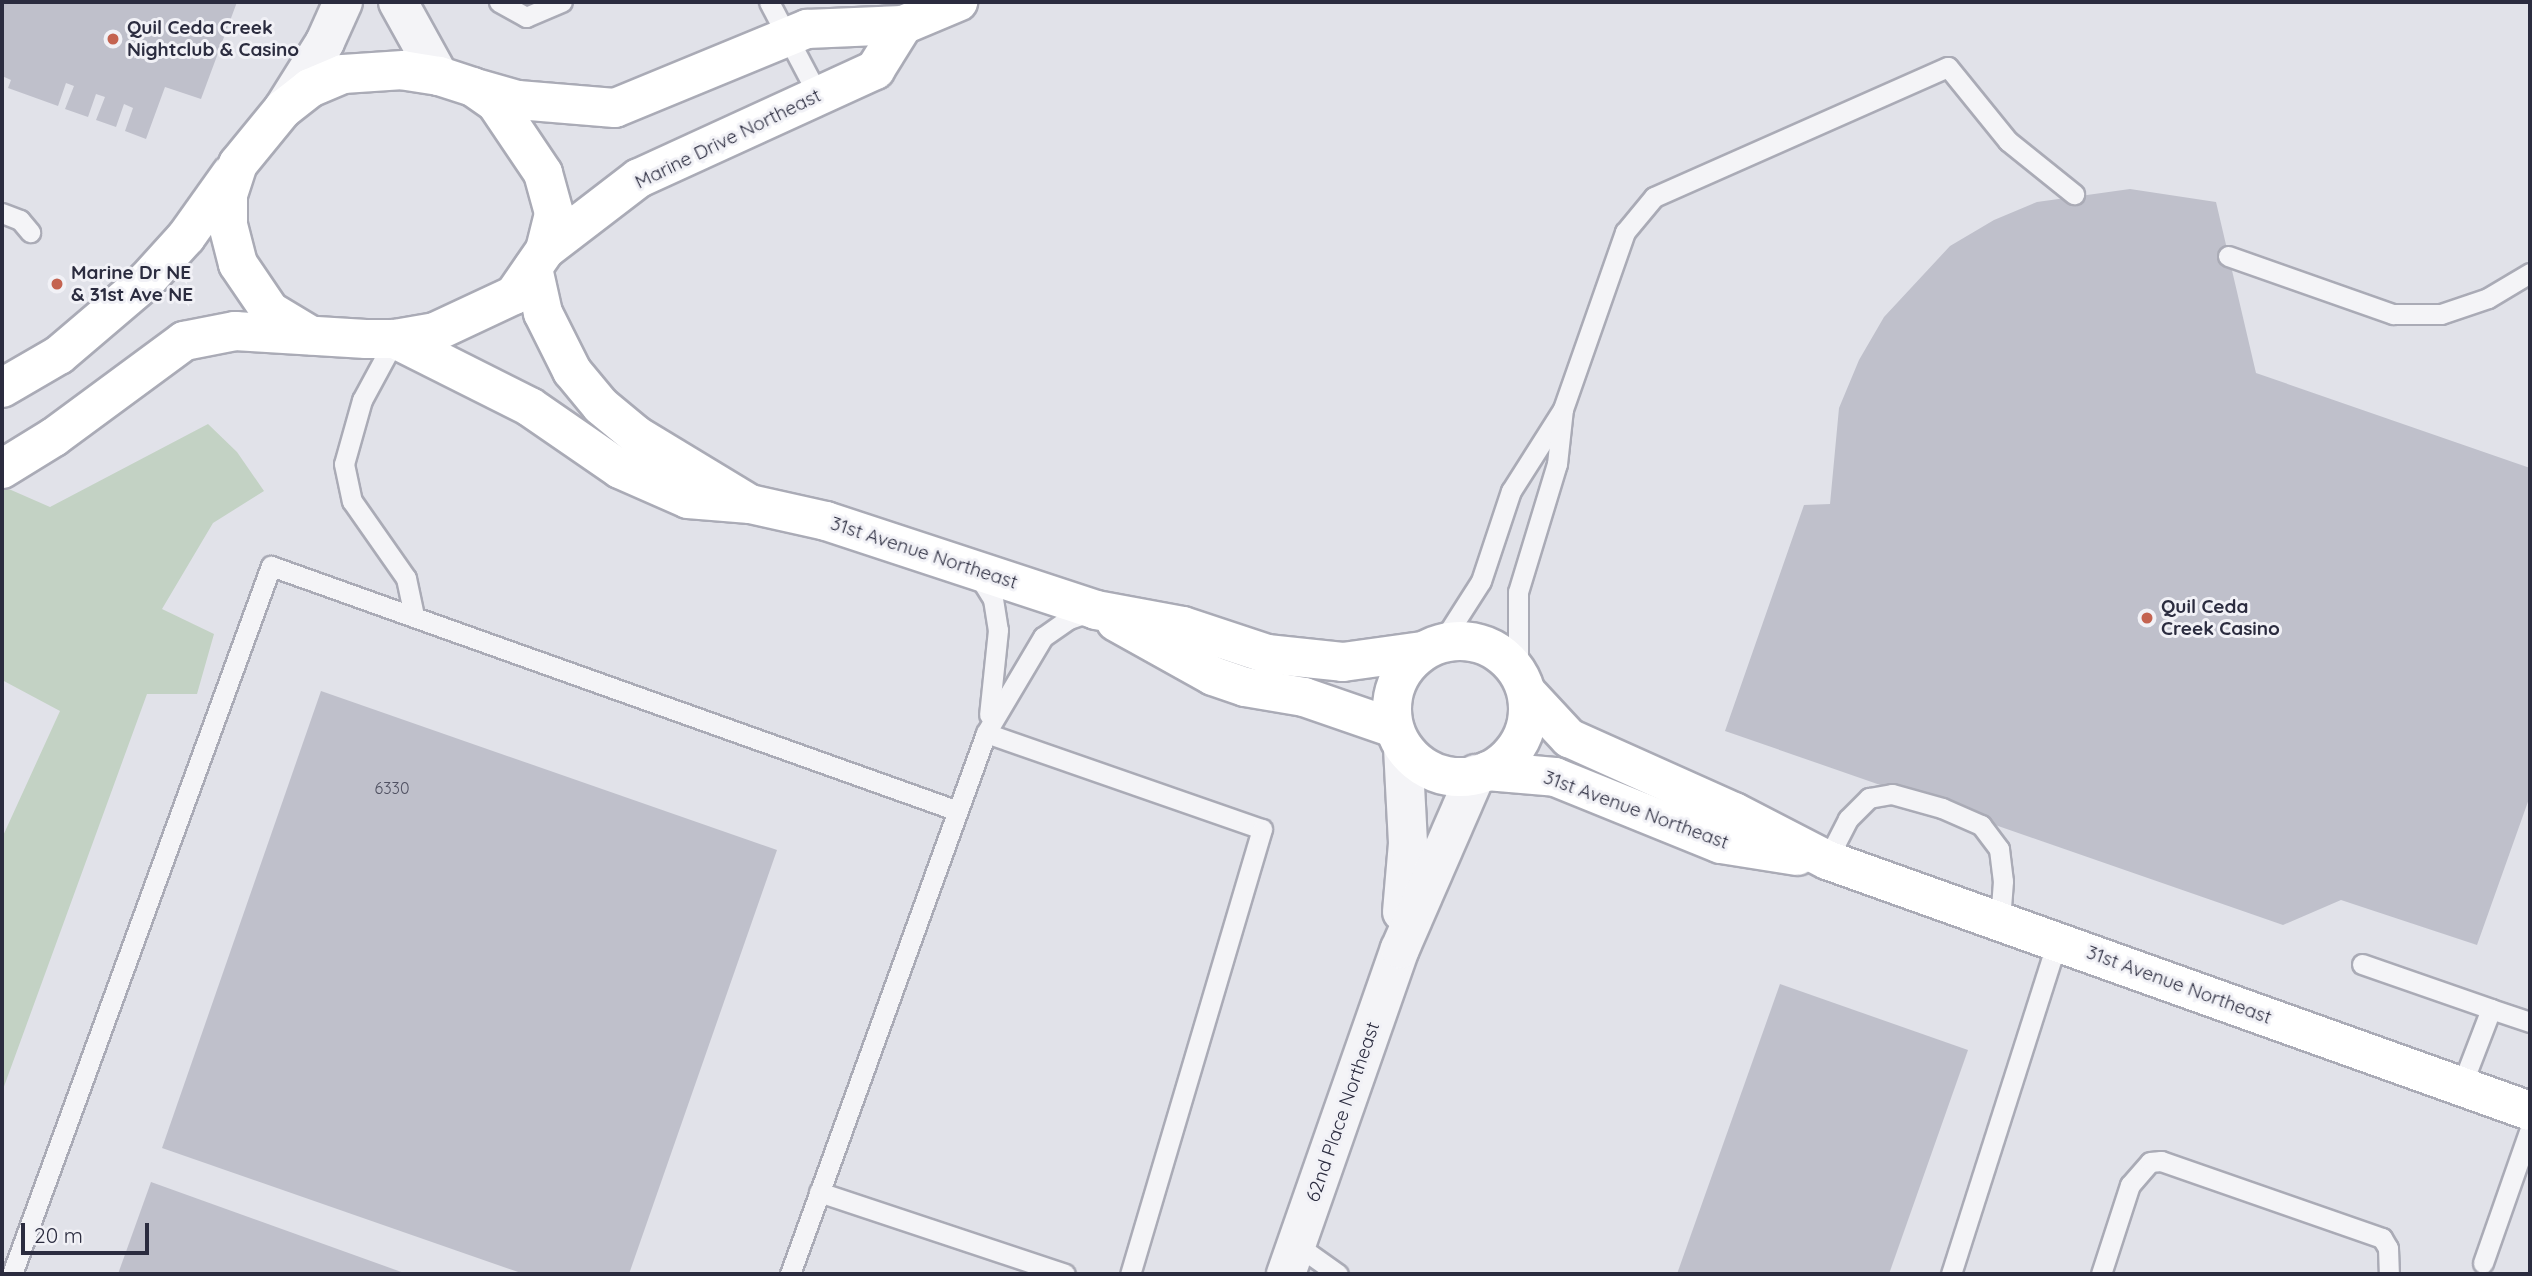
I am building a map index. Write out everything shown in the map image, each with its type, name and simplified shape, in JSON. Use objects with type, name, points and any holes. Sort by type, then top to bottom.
[{"type":"street","points":[[2,388],[59,355],[147,280],[186,237],[238,164],[283,109],[325,42],[343,2]]},
{"type":"street","points":[[2,469],[54,437],[184,341],[235,331],[395,339],[435,332],[474,317],[513,295],[539,259],[554,213],[543,173],[509,119],[456,81],[398,2]]},
{"type":"street","points":[[283,109],[310,88],[343,74],[403,70],[456,81],[518,100],[615,108],[807,29],[903,25],[958,2]]},
{"type":"street","name":"Marine Drive Northeast","points":[[539,259],[639,178],[875,70],[903,25]]},
{"type":"street","points":[[238,164],[228,195],[228,225],[238,264],[270,311],[310,335]]},
{"type":"street","name":"31st Avenue Northeast","points":[[539,259],[543,313],[572,371],[601,406],[636,435],[750,505]]},
{"type":"street","name":"31st Avenue Northeast","points":[[395,339],[530,407],[620,469],[688,499],[750,505],[826,521],[1096,610],[1183,626],[1236,645],[1300,659],[1343,662],[1432,647]]},
{"type":"street","name":"31st Avenue Northeast","points":[[1096,610],[1213,676],[1245,687],[1304,697],[1398,738]]},
{"type":"street","points":[[1484,644],[1522,682],[1528,717],[1521,740],[1507,759],[1482,773],[1441,775],[1420,764],[1398,738],[1396,685],[1406,666],[1432,647],[1484,644]]},
{"type":"street","name":"31st Avenue Northeast","points":[[1522,682],[1569,738],[1734,812],[1827,860],[2530,1111]]},
{"type":"street","name":"62nd Place Northeast","points":[[1398,738],[1408,843],[1400,949]]},
{"type":"street","name":"31st Avenue Northeast","points":[[1482,773],[1555,777],[1721,844],[1827,860]]},
{"type":"street","name":"62nd Place Northeast","points":[[1292,1259],[1400,949],[1482,773]]},
{"type":"lane","points":[[499,2],[526,17],[562,2]]},
{"type":"lane","points":[[769,2],[818,95]]},
{"type":"lane","points":[[1522,682],[1518,592],[1557,464],[1563,409],[1625,232],[1654,197],[1948,67],[2008,141],[2074,194]]},
{"type":"lane","points":[[2,213],[20,220],[30,232]]},
{"type":"lane","points":[[2228,256],[2393,314],[2441,314],[2488,298],[2530,273]]},
{"type":"lane","points":[[395,339],[362,400],[344,464],[352,501],[406,578],[414,617]]},
{"type":"lane","points":[[1432,647],[1480,581],[1523,468],[1563,409]]},
{"type":"lane","points":[[12,1274],[271,566],[958,811]]},
{"type":"lane","points":[[972,567],[993,599],[999,630],[986,733]]},
{"type":"lane","points":[[790,1274],[986,733],[1018,672],[1043,637],[1069,619],[1096,610]]},
{"type":"lane","points":[[986,733],[1262,829],[1129,1274]]},
{"type":"lane","points":[[1827,860],[1848,819],[1869,798],[1892,794],[1942,807],[1981,825],[1999,849],[2003,881],[2000,921]]},
{"type":"lane","points":[[1951,1274],[2057,941]]},
{"type":"lane","points":[[2361,964],[2530,1022]]},
{"type":"lane","points":[[2461,1087],[2491,1009]]},
{"type":"lane","points":[[2483,1263],[2530,1129]]},
{"type":"lane","points":[[2101,1274],[2130,1185],[2150,1162],[2161,1161],[2382,1238],[2388,1248],[2389,1274]]},
{"type":"lane","points":[[820,1192],[1065,1274]]},
{"type":"lane","points":[[1292,1259],[1338,1274]]},
{"type":"green space","points":[[208,424],[237,452],[264,491],[213,523],[162,609],[214,634],[197,694],[147,694],[2,1092],[2,838],[60,711],[2,680],[2,486],[50,507]]},
{"type":"building","name":"Quil Ceda Creek Nightclub & Casino","points":[[2,2],[237,2],[201,99],[165,87],[146,139],[125,131],[133,108],[124,104],[116,127],[96,120],[105,97],[96,94],[88,117],[65,109],[74,86],[66,83],[58,106],[8,88],[11,80],[2,76]]},
{"type":"building","name":"Quil Ceda Creek Casino","points":[[2130,189],[2216,202],[2256,373],[2530,468],[2530,796],[2477,945],[2341,900],[2283,925],[1725,731],[1804,505],[1830,504],[1839,408],[1859,360],[1884,317],[1950,246],[1994,220],[2037,202]]},
{"type":"building","points":[[321,691],[777,850],[629,1274],[524,1274],[162,1148]]},
{"type":"building","points":[[1780,984],[1968,1050],[1889,1274],[1677,1274]]},
{"type":"building","points":[[151,1182],[407,1274],[118,1274]]},
{"type":"place","name":"Quil Ceda Creek Nightclub & Casino","points":[[113,39]]},
{"type":"place","name":"Marine Dr NE & 31st Ave NE","points":[[57,284]]},
{"type":"place","name":"Quil Ceda Creek Casino","points":[[2147,618]]}]
